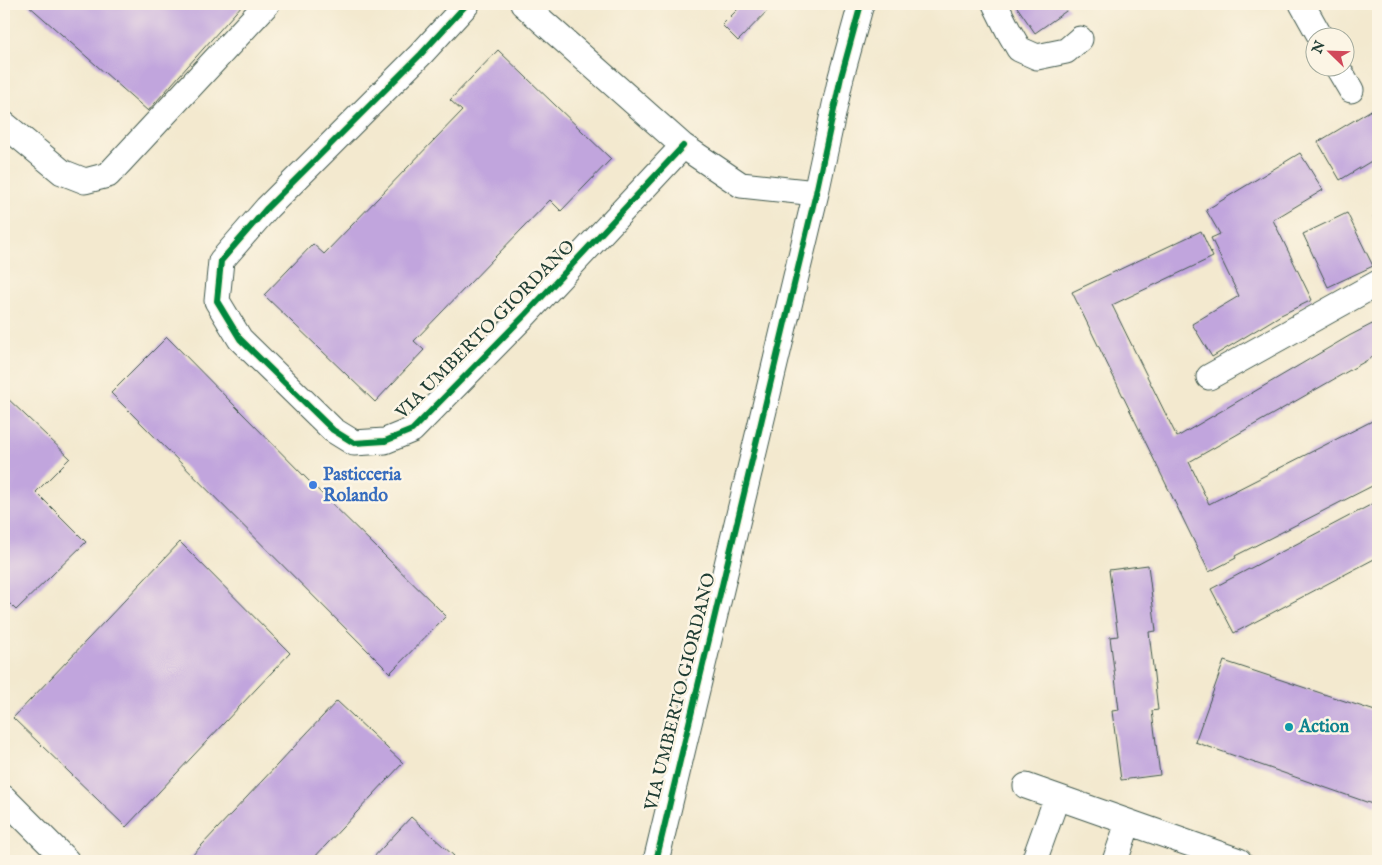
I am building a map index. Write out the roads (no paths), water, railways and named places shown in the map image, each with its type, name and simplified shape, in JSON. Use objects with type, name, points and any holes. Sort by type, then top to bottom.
[{"type":"street","points":[[4,124],[62,172],[85,181],[108,175],[267,4]]},
{"type":"street","name":"VIA UMBERTO GIORDANO","points":[[467,4],[421,54],[267,208],[221,261],[218,301],[240,339],[333,430],[354,444],[385,441],[412,430],[526,314],[683,146]]},
{"type":"street","points":[[523,4],[683,146],[741,185],[816,193]]},
{"type":"street","name":"VIA UMBERTO GIORDANO","points":[[656,861],[816,193],[841,77],[861,4]]},
{"type":"street","points":[[996,4],[1008,30],[1020,49],[1036,57],[1066,52],[1080,39]]},
{"type":"street","points":[[1302,4],[1315,28]]},
{"type":"street","points":[[1344,78],[1351,90]]},
{"type":"street","points":[[1209,377],[1378,283]]},
{"type":"street","points":[[1026,786],[1128,823],[1207,856],[1239,861]]},
{"type":"street","points":[[1034,861],[1057,797]]},
{"type":"street","points":[[4,798],[67,861]]},
{"type":"street","points":[[1115,861],[1128,823]]},
{"type":"place","name":"Pasticceria Rolando","points":[[313,485]]},
{"type":"place","name":"Action","points":[[1289,727]]}]
